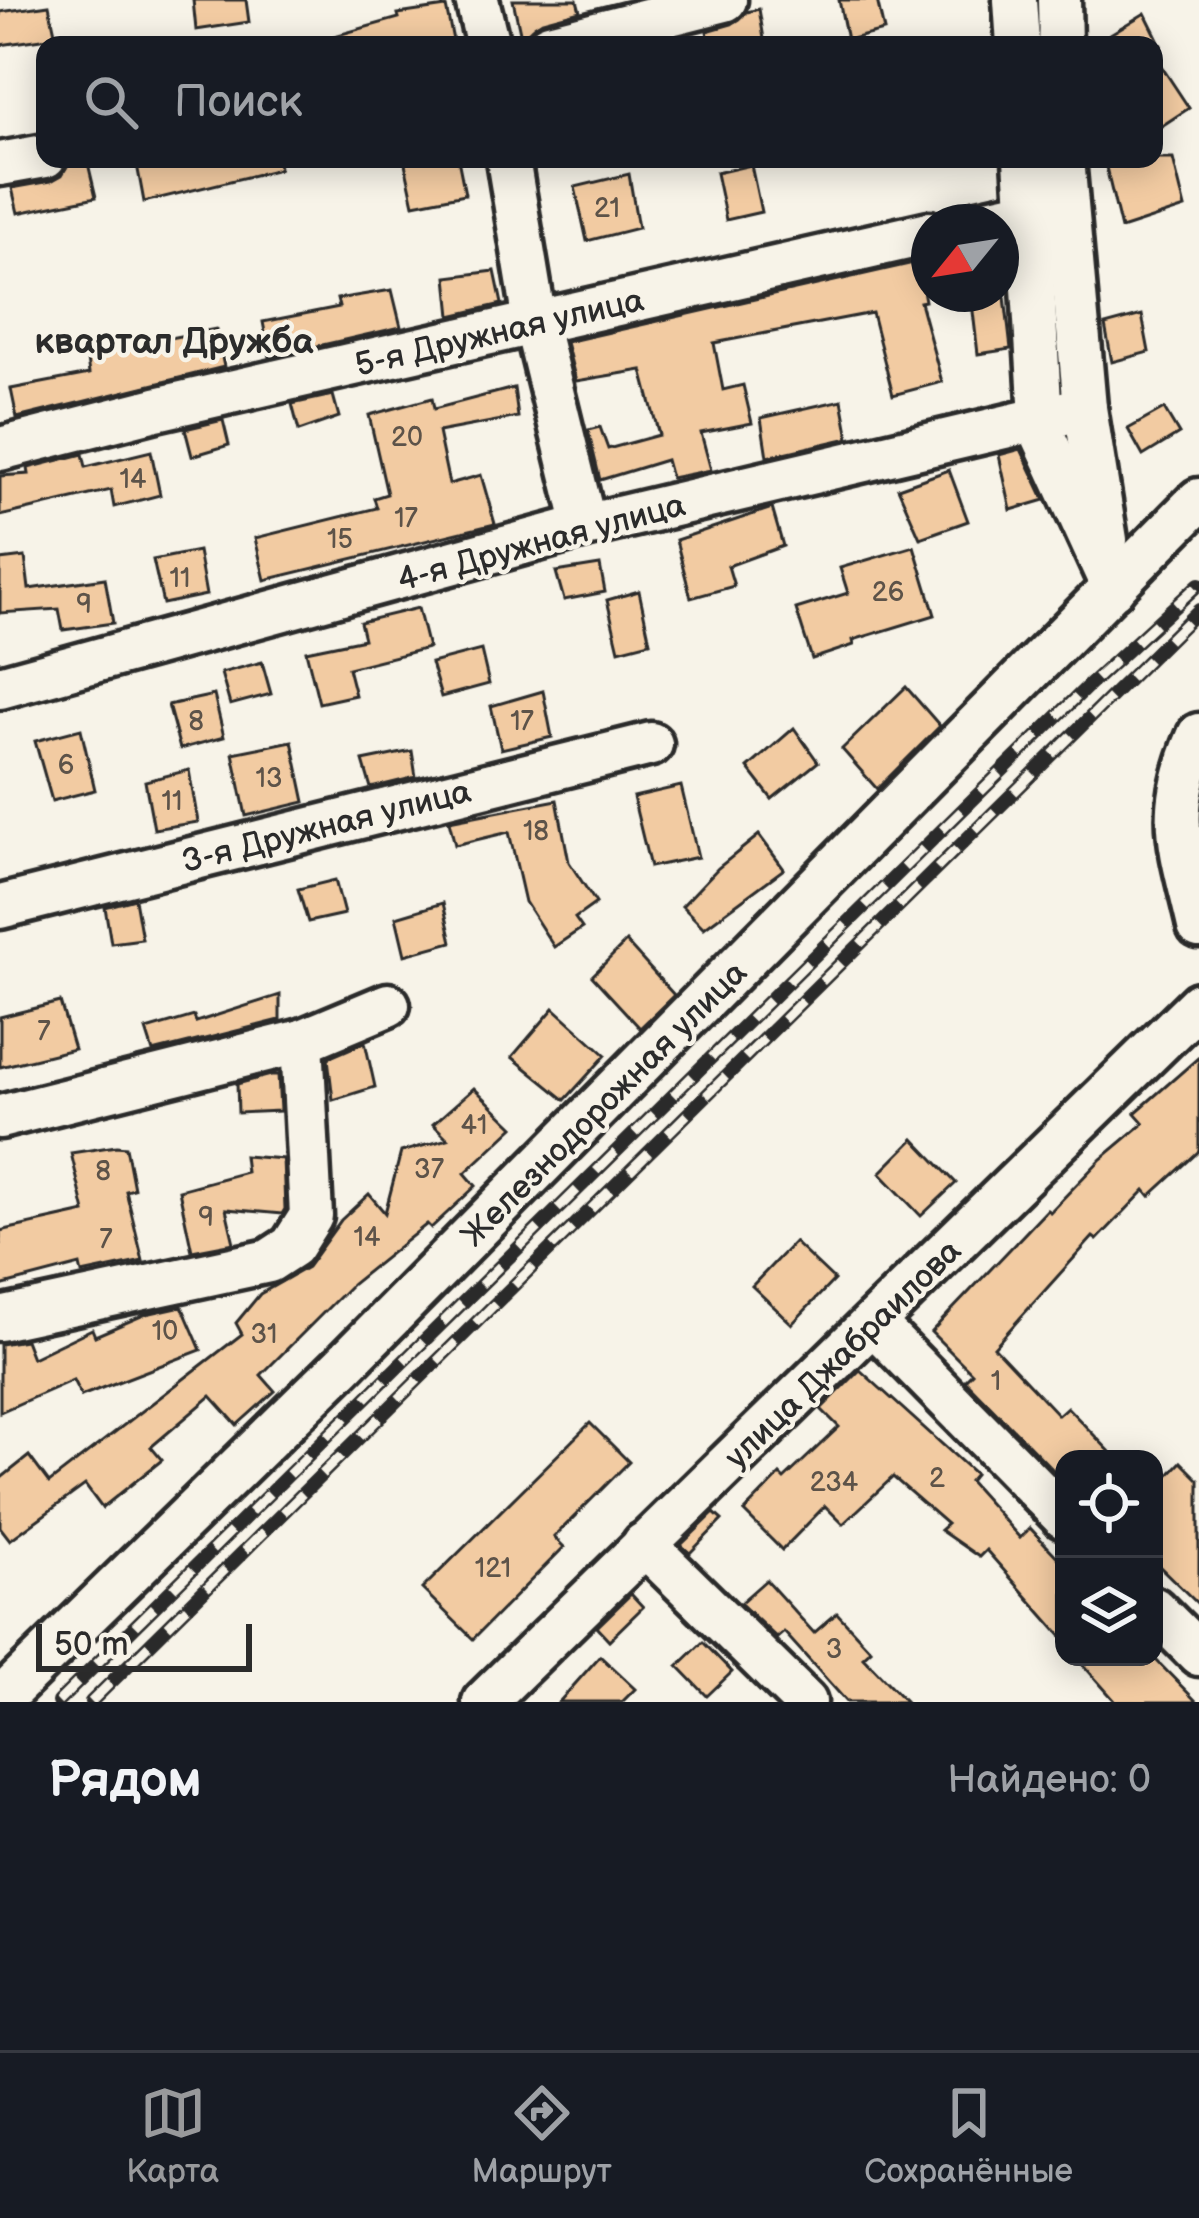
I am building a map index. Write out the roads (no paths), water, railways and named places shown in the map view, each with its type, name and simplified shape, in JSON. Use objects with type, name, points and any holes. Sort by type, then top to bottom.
[{"type":"street","points":[[477,0],[486,36]]},
{"type":"street","points":[[584,36],[725,0]]},
{"type":"street","points":[[1015,0],[1017,36]]},
{"type":"street","points":[[1059,0],[1060,36]]},
{"type":"street","points":[[0,164],[36,158]]},
{"type":"street","points":[[509,168],[535,322],[585,526]]},
{"type":"street","points":[[1029,168],[1046,207],[1113,588]]},
{"type":"street","points":[[1060,168],[1046,207],[1042,433],[1113,588]]},
{"type":"street","points":[[1019,213],[1046,207]]},
{"type":"street","name":"5-я Дружная улица","points":[[0,449],[155,409],[911,237]]},
{"type":"street","name":"4-я Дружная улица","points":[[0,687],[585,526],[1085,408]]},
{"type":"street","name":"Железнодорожная улица","points":[[0,1700],[343,1365],[1199,500]]},
{"type":"street","points":[[1199,735],[1181,776],[1176,826],[1199,926]]},
{"type":"street","name":"3-я Дружная улица","points":[[0,907],[651,744]]},
{"type":"street","points":[[0,1117],[302,1041],[388,1004]]},
{"type":"street","name":"улица Джабраилова","points":[[484,1702],[1199,1004]]},
{"type":"street","points":[[0,1319],[269,1261],[292,1246],[311,1216],[302,1041]]},
{"type":"street","points":[[874,1324],[1055,1508]]},
{"type":"street","points":[[644,1544],[805,1702]]},
{"type":"street","points":[[1163,1618],[1199,1654]]},
{"type":"railway","points":[[58,1702],[1087,687],[1199,584]]},
{"type":"railway","points":[[91,1702],[1199,610]]},
{"type":"district","name":"квартал Дружба","points":[[174,340]]}]
